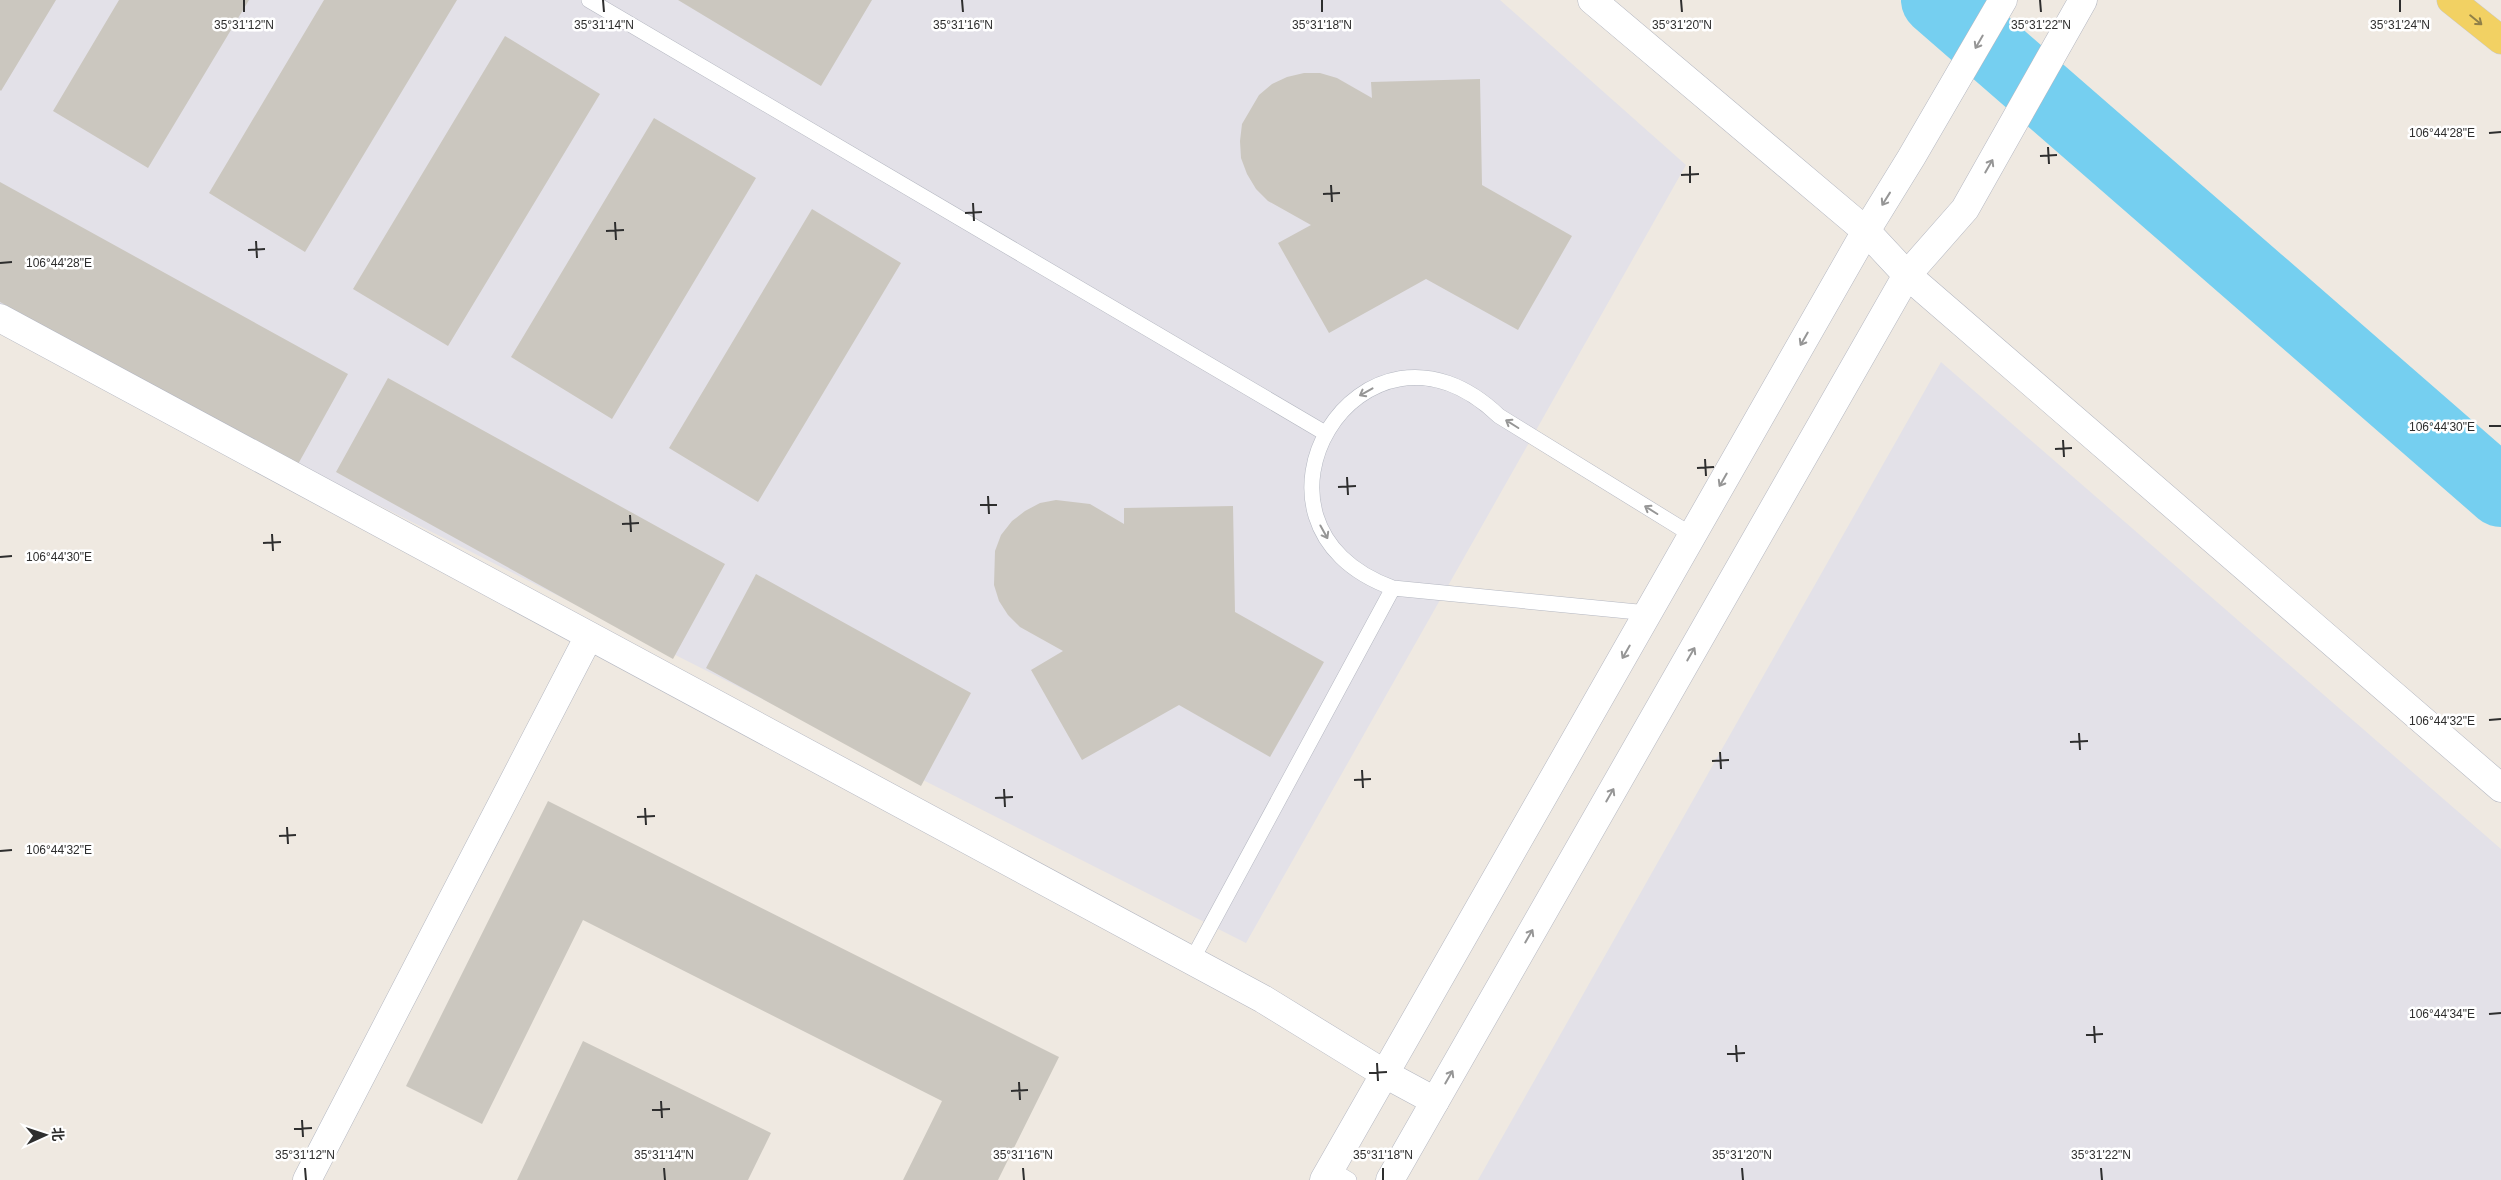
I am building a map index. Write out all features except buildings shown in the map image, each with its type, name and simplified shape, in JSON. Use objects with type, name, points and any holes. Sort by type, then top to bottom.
[{"type":"main road","points":[[2451,0],[2501,40]]},
{"type":"street","points":[[1592,0],[1866,231],[1907,275],[2501,788]]},
{"type":"street","points":[[1334,1176],[1385,1074],[1866,231],[1912,158],[2003,0]]},
{"type":"street","points":[[1390,1180],[1907,275],[1965,209],[2083,0]]},
{"type":"street","points":[[0,318],[1192,960],[1263,999],[1434,1102]]},
{"type":"street","points":[[307,1180],[589,636]]},
{"type":"lane","points":[[589,0],[1325,432]]},
{"type":"lane","points":[[1648,613],[1393,588],[1370,579],[1350,566],[1333,548],[1320,527],[1313,504],[1312,479],[1316,455],[1325,432],[1338,414],[1355,398],[1375,387],[1397,380],[1419,378],[1442,380],[1464,388],[1483,400],[1500,416],[1692,536]]},
{"type":"lane","points":[[1192,960],[1393,588]]},
{"type":"shaded area","points":[[0,0],[1500,0],[1686,165],[1246,943],[0,314]]},
{"type":"shaded area","points":[[1941,362],[2501,849],[2501,1180],[1478,1180]]},
{"type":"waterway","points":[[1936,0],[2501,492]]}]
